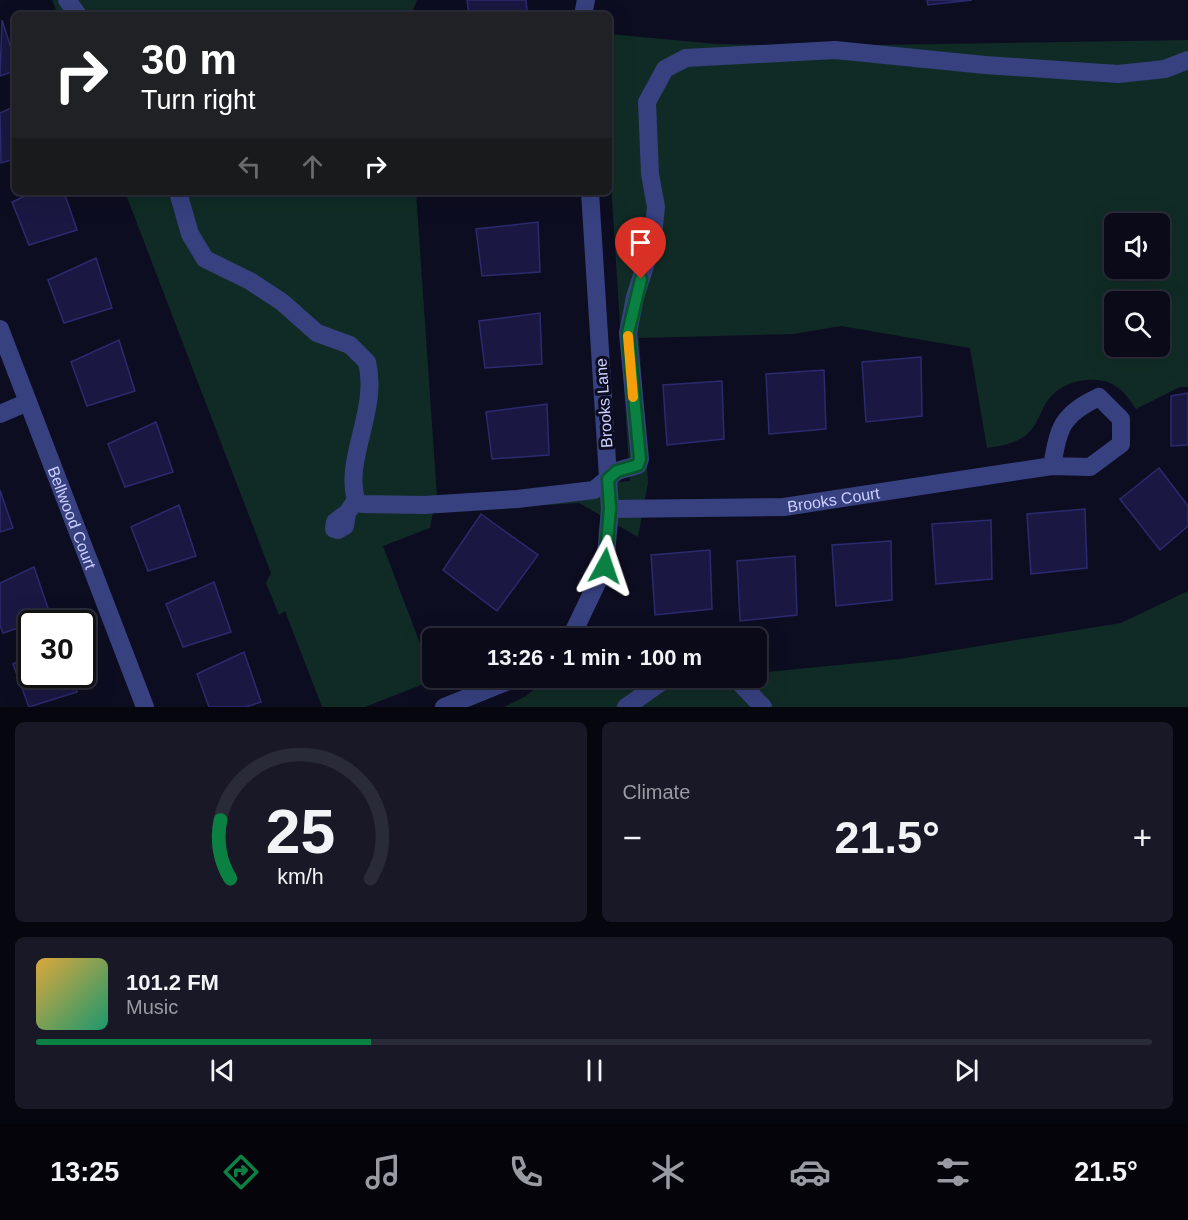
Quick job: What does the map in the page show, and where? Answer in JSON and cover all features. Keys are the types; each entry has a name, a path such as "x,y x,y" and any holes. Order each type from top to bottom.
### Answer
{"street":[{"path":"179,195 190,234 205,259 282,302 317,333 350,345 367,362 370,399 355,473 351,507 362,504 424,505 518,499 594,490 617,471 638,465 640,459 628,333 635,297 652,244 656,207 650,174 647,102 665,69 686,58 835,50 985,66 1118,74 1165,69 1188,60"},
{"name":"Brooks Lane","path":"575,628 605,566 610,508 590,195"},
{"name":"Bellwood Court","path":"0,329 145,707"},
{"path":"0,414 28,402"},
{"name":"Brooks Court","path":"610,508 784,507 1052,466"},
{"path":"444,707 491,688"},
{"path":"627,707 653,688"},
{"path":"745,688 763,707"}],"green space":[{"path":"52,0 417,0 412,12 57,12"},
{"path":"612,34 717,44 813,46 1188,40 1188,387 1180,387 1136,409 1122,391 1110,383 1093,380 1076,382 1060,389 1048,400 1034,425 1022,438 987,448 970,348 841,326 793,334 639,338 648,483 638,537 579,503 433,512 430,528 383,546 422,648 422,685 365,707 322,707 285,611 279,615 266,583 271,573 126,195 416,195 437,497 630,481 612,195"},
{"path":"1188,591 1188,707 504,707 536,688 767,688 767,672 900,659 1121,623"}],"building":[{"path":"467,0 526,0 527,11 469,12"},
{"path":"927,0 972,0 928,5"},
{"path":"2,20 12,51 12,72 0,76"},
{"path":"12,107 12,160 1,163 0,113"},
{"path":"27,195 65,195 77,230 29,245 12,202"},
{"path":"538,222 540,272 482,276 476,229"},
{"path":"96,258 112,308 64,323 48,280"},
{"path":"540,313 542,364 485,368 479,321"},
{"path":"119,340 135,391 87,406 71,362"},
{"path":"921,357 922,416 866,422 862,362"},
{"path":"824,370 826,429 769,434 766,374"},
{"path":"722,381 724,439 667,445 663,385"},
{"path":"1188,393 1188,445 1171,446 1171,396"},
{"path":"547,404 549,455 492,459 486,412"},
{"path":"156,422 173,472 125,487 108,444"},
{"path":"1159,468 1188,506 1188,526 1160,550 1120,499"},
{"path":"0,490 13,528 0,532"},
{"path":"179,505 196,556 148,571 131,527"},
{"path":"1085,509 1087,568 1031,574 1027,514"},
{"path":"481,514 538,555 497,611 443,570"},
{"path":"991,520 992,579 936,584 932,524"},
{"path":"891,541 892,600 836,606 832,545"},
{"path":"710,550 712,609 655,615 651,555"},
{"path":"795,556 797,615 740,621 737,561"},
{"path":"34,567 49,610 18,610 18,628 3,633 0,625 0,583"},
{"path":"214,582 231,632 183,647 166,604"},
{"path":"244,652 261,702 246,707 209,707 197,674"},
{"path":"18,662 18,677 13,664"},
{"path":"22,688 76,688 77,692 29,707"}],"slow traffic":[{"path":"628,336 633,397"}],"route":[{"path":"605,566 610,508 608,479 617,471 628,470 638,465 640,459 628,333 641,279"}]}
